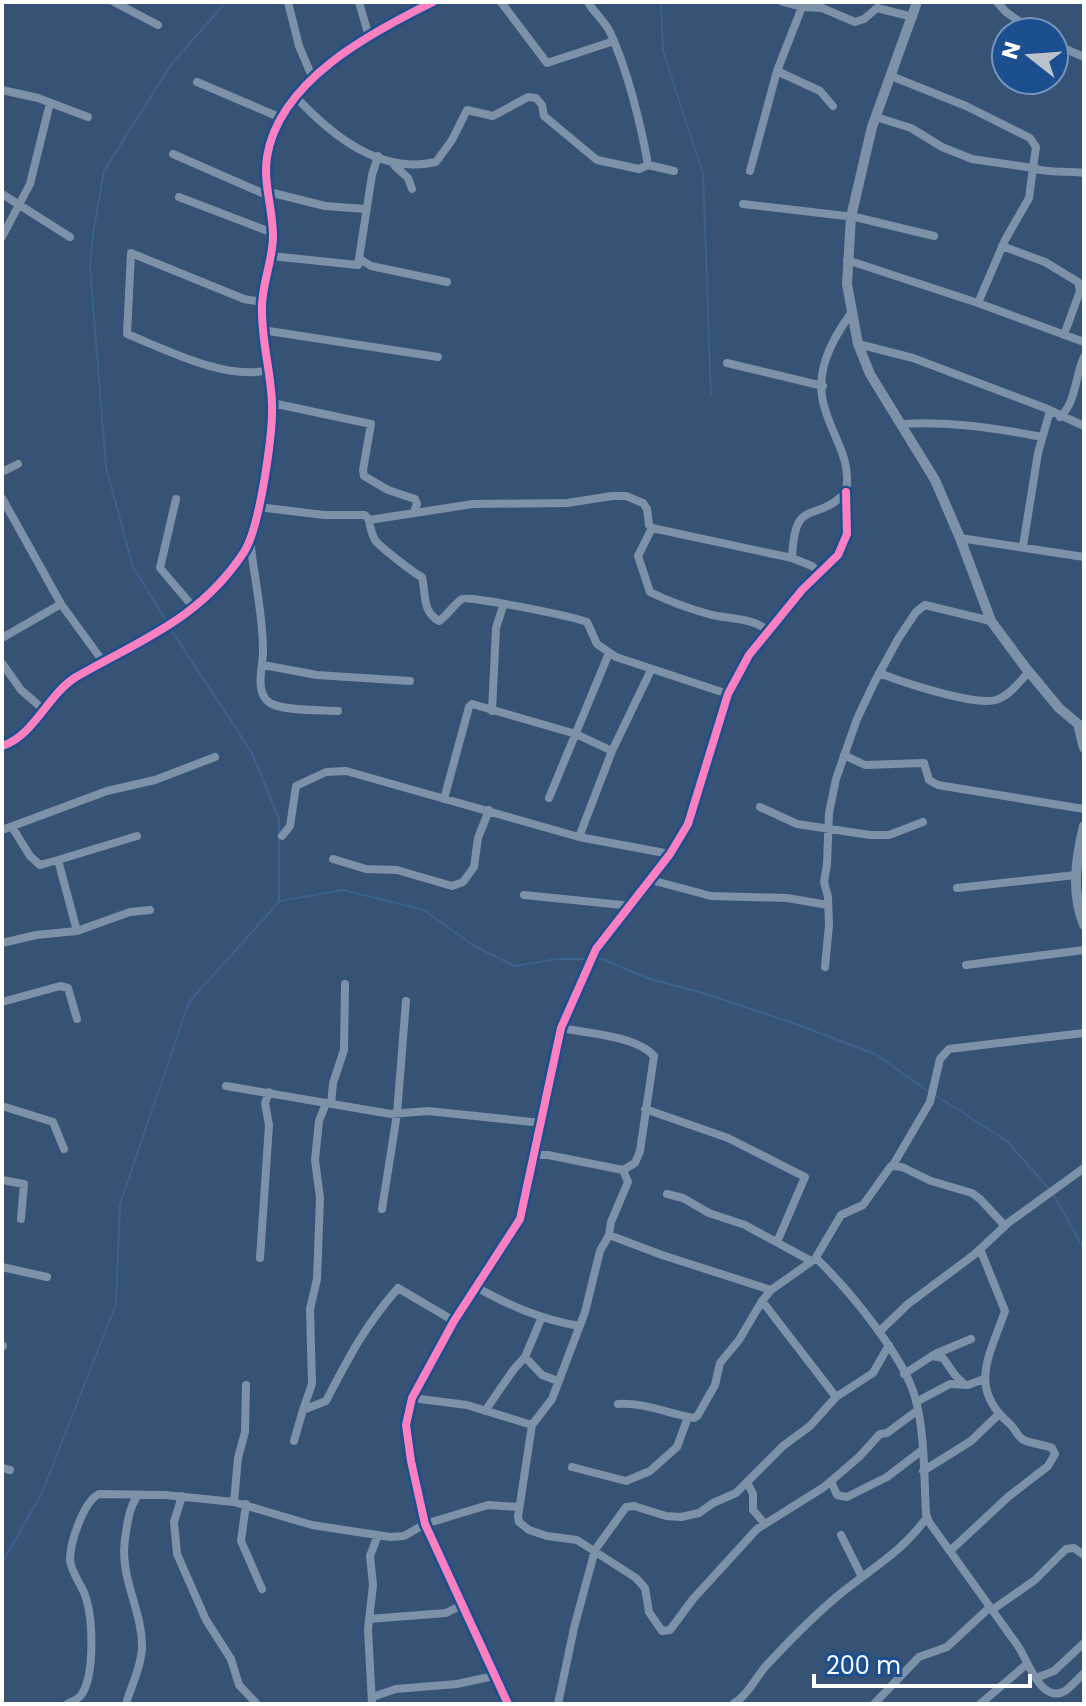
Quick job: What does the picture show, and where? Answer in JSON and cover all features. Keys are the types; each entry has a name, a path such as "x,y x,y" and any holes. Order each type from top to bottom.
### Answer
{"street":[{"path":"114,2 158,25"},
{"path":"288,2 299,46 313,79"},
{"path":"359,2 369,37"},
{"path":"2,746 18,739 73,679 149,640 194,608 243,553 258,507 272,403 262,330 262,302 273,233 267,158 279,117 313,79 369,37 433,2"},
{"path":"501,2 547,63 614,41"},
{"path":"588,2 603,19 614,41 648,165"},
{"path":"783,2 822,8 855,22 864,19 875,5 913,17"},
{"path":"917,2 876,117 851,217 847,260 858,344 870,374 935,480 991,621 1059,708 1081,726 1084,748"},
{"path":"997,2 1012,16"},
{"path":"750,171 777,71 802,7"},
{"path":"777,71 820,91 833,106"},
{"path":"891,76 966,106 1030,138 1036,147 1029,198 1002,246 978,303"},
{"path":"197,82 279,117"},
{"path":"2,90 88,117"},
{"path":"295,96 334,133 393,165 408,178 412,189"},
{"path":"393,165 436,162 452,140 467,110 493,116 528,97 536,98 542,105 544,116 597,160 639,169 648,165 674,171"},
{"path":"2,237 30,184 50,103"},
{"path":"876,117 911,128 942,147 972,159 1044,172 1062,170 1084,173"},
{"path":"173,154 269,194 325,206 366,209"},
{"path":"271,256 358,265 378,156"},
{"path":"2,194 70,237"},
{"path":"179,197 273,233"},
{"path":"743,204 851,217 934,236"},
{"path":"1002,246 1045,262 1082,281 1064,335"},
{"path":"262,302 244,299 131,253 127,334 226,370 256,374 268,370"},
{"path":"360,259 371,266 447,282"},
{"path":"847,260 1084,342"},
{"path":"508,1704 425,1524 406,1425 412,1398 454,1321 520,1219 561,1028 596,949 670,854 692,813 728,694 749,655 802,590 838,555 847,534 845,461 824,408 823,386 825,361 832,339 852,312"},
{"path":"262,330 438,357"},
{"path":"858,344 913,358 1084,426"},
{"path":"1060,417 1068,410 1076,374 1084,357"},
{"path":"727,363 823,386"},
{"path":"272,403 371,424 364,476 388,490 415,499 414,512"},
{"path":"1023,546 1042,437 1050,411"},
{"path":"902,424 938,422 980,425 1042,437"},
{"path":"2,472 18,464"},
{"path":"792,558 797,521 803,515 836,501 846,492"},
{"path":"369,520 473,504 567,503 604,496 626,496 643,503 652,528 792,558 820,573"},
{"path":"2,498 61,604 104,663"},
{"path":"176,499 160,568 194,608"},
{"path":"258,507 324,515 365,515 375,541 396,556 413,574 422,577 426,612 433,619 439,621 462,599 473,597 503,606 584,621 597,644 609,653 728,694"},
{"path":"652,528 638,556 650,592 671,602 759,624 768,630"},
{"path":"960,538 1084,557"},
{"path":"250,539 262,619 260,687 268,702 277,706 338,711"},
{"path":"2,638 61,604"},
{"path":"825,967 828,905 824,882 831,800 857,719 879,673 911,619 925,605 991,621"},
{"path":"492,711 496,628 503,606"},
{"path":"549,798 609,653"},
{"path":"2,663 21,690 43,709"},
{"path":"263,665 317,675 410,681"},
{"path":"579,837 612,751 651,670"},
{"path":"879,673 918,688 986,702 1005,696 1029,672"},
{"path":"444,799 469,707 478,704 492,711 576,734 612,751"},
{"path":"844,755 865,765 924,763 929,780 938,785 1084,809"},
{"path":"2,830 107,791 155,780 215,757"},
{"path":"282,836 290,826 296,786 326,772 346,771 579,837 670,854"},
{"path":"760,807 797,824 870,835 889,835 923,822"},
{"path":"333,859 366,869 397,870 452,886 463,882 474,867 478,838 489,810"},
{"path":"1084,826 1076,875 1084,925"},
{"path":"12,827 30,856 40,865 137,836"},
{"path":"58,860 77,931"},
{"path":"957,888 1076,875"},
{"path":"651,880 711,896 787,898 828,905"},
{"path":"524,895 632,906"},
{"path":"2,943 36,935 77,931 130,912 150,910"},
{"path":"966,965 1084,950"},
{"path":"294,1441 312,1384 310,1309 317,1279 320,1198 315,1160 319,1121 329,1103 344,1050 345,984"},
{"path":"2,1002 60,986 68,988 77,1019"},
{"path":"382,1209 397,1114 406,1001"},
{"path":"535,1155 623,1170 638,1158 655,1060 648,1049 633,1042 561,1028"},
{"path":"618,1404 631,1403 688,1417 698,1415 715,1385 720,1363 739,1340 762,1301 771,1290 814,1259 841,1215 863,1205 893,1165 930,1102 940,1059 949,1049 1084,1033"},
{"path":"226,1086 397,1114 428,1111 542,1123"},
{"path":"260,1258 269,1125 265,1103 269,1092"},
{"path":"2,1106 53,1122 64,1149"},
{"path":"645,1109 728,1138 805,1177 777,1242"},
{"path":"893,1165 972,1193 1005,1226"},
{"path":"879,1332 908,1304 1005,1226 1084,1168"},
{"path":"623,1170 628,1182 600,1251 585,1312 546,1410 532,1425 519,1522 529,1530 547,1536 577,1540 636,1578 645,1588 649,1612 662,1631 670,1630 724,1564 765,1524 831,1481 880,1434 887,1433 917,1406 950,1384 966,1385 984,1379"},
{"path":"2,1180 24,1184 21,1219"},
{"path":"667,1194 745,1225 814,1259 834,1275 889,1345 917,1406 927,1517 1044,1688 1063,1692 1084,1673"},
{"path":"609,1235 771,1290"},
{"path":"950,1551 1053,1459 1052,1448 1023,1439 1013,1426 998,1415 984,1379 1005,1311 980,1249"},
{"path":"2,1267 47,1277"},
{"path":"476,1287 541,1319 579,1326"},
{"path":"303,1410 326,1401 352,1349 375,1314 398,1288 454,1321"},
{"path":"762,1301 836,1397"},
{"path":"485,1411 525,1357 541,1319"},
{"path":"904,1374 931,1356 971,1339"},
{"path":"558,1704 595,1550 626,1507 637,1506 674,1517 697,1514 748,1484 778,1450 810,1426 836,1397 873,1373 889,1345"},
{"path":"931,1356 943,1358 966,1385"},
{"path":"525,1357 542,1375 558,1381"},
{"path":"234,1502 238,1458 245,1432 246,1385"},
{"path":"412,1398 467,1405 532,1425"},
{"path":"923,1471 971,1441 998,1415"},
{"path":"572,1467 626,1481 650,1471 677,1447 688,1417"},
{"path":"831,1481 837,1495 847,1497 887,1477 921,1451"},
{"path":"748,1484 753,1494 753,1510 765,1524"},
{"path":"67,1704 81,1697 87,1682 91,1630 87,1602 70,1562 80,1518 99,1494 182,1496 234,1502 312,1525 404,1536 425,1524 488,1505 519,1507"},
{"path":"126,1704 142,1649 139,1622 125,1574 122,1550 130,1510 137,1496"},
{"path":"182,1496 174,1522 177,1554 206,1620 231,1659 239,1685 257,1704"},
{"path":"246,1504 241,1541 262,1589"},
{"path":"733,1704 806,1624 906,1545 927,1517"},
{"path":"378,1535 370,1556 373,1585 369,1619 372,1700 396,1689 457,1684 494,1676"},
{"path":"841,1535 862,1577"},
{"path":"874,1704 919,1657 947,1647 990,1609 1035,1580 1066,1549 1074,1548 1084,1555"},
{"path":"369,1619 446,1613 462,1605"},
{"path":"1036,1678 1054,1671 1084,1643"},
{"path":"980,1704 1027,1664"}],"waterway":[{"path":"167,622 133,567 106,467 90,266 93,234 104,171 170,66 226,2"},
{"path":"661,2 663,51 703,174 711,395"},
{"path":"2,1563 42,1493 116,1304 120,1204 189,1002 279,902 279,819 252,753 170,628"},
{"path":"280,901 343,890 424,910 474,946 515,966 557,959 590,959"},
{"path":"596,959 796,1024 877,1055 929,1092"},
{"path":"935,1095 1007,1141 1049,1189"},
{"path":"1053,1194 1084,1249"}],"cycle path":[{"path":"2,746 23,733 76,677 189,611 227,575 244,552 260,502 272,418 262,307 273,236 266,167 275,130 289,105 331,63 382,29 433,2"},
{"path":"508,1704 425,1524 406,1425 412,1398 454,1321 520,1219 561,1028 596,949 670,854 688,824 728,694 749,655 802,590 838,555 847,534 846,492"}]}
